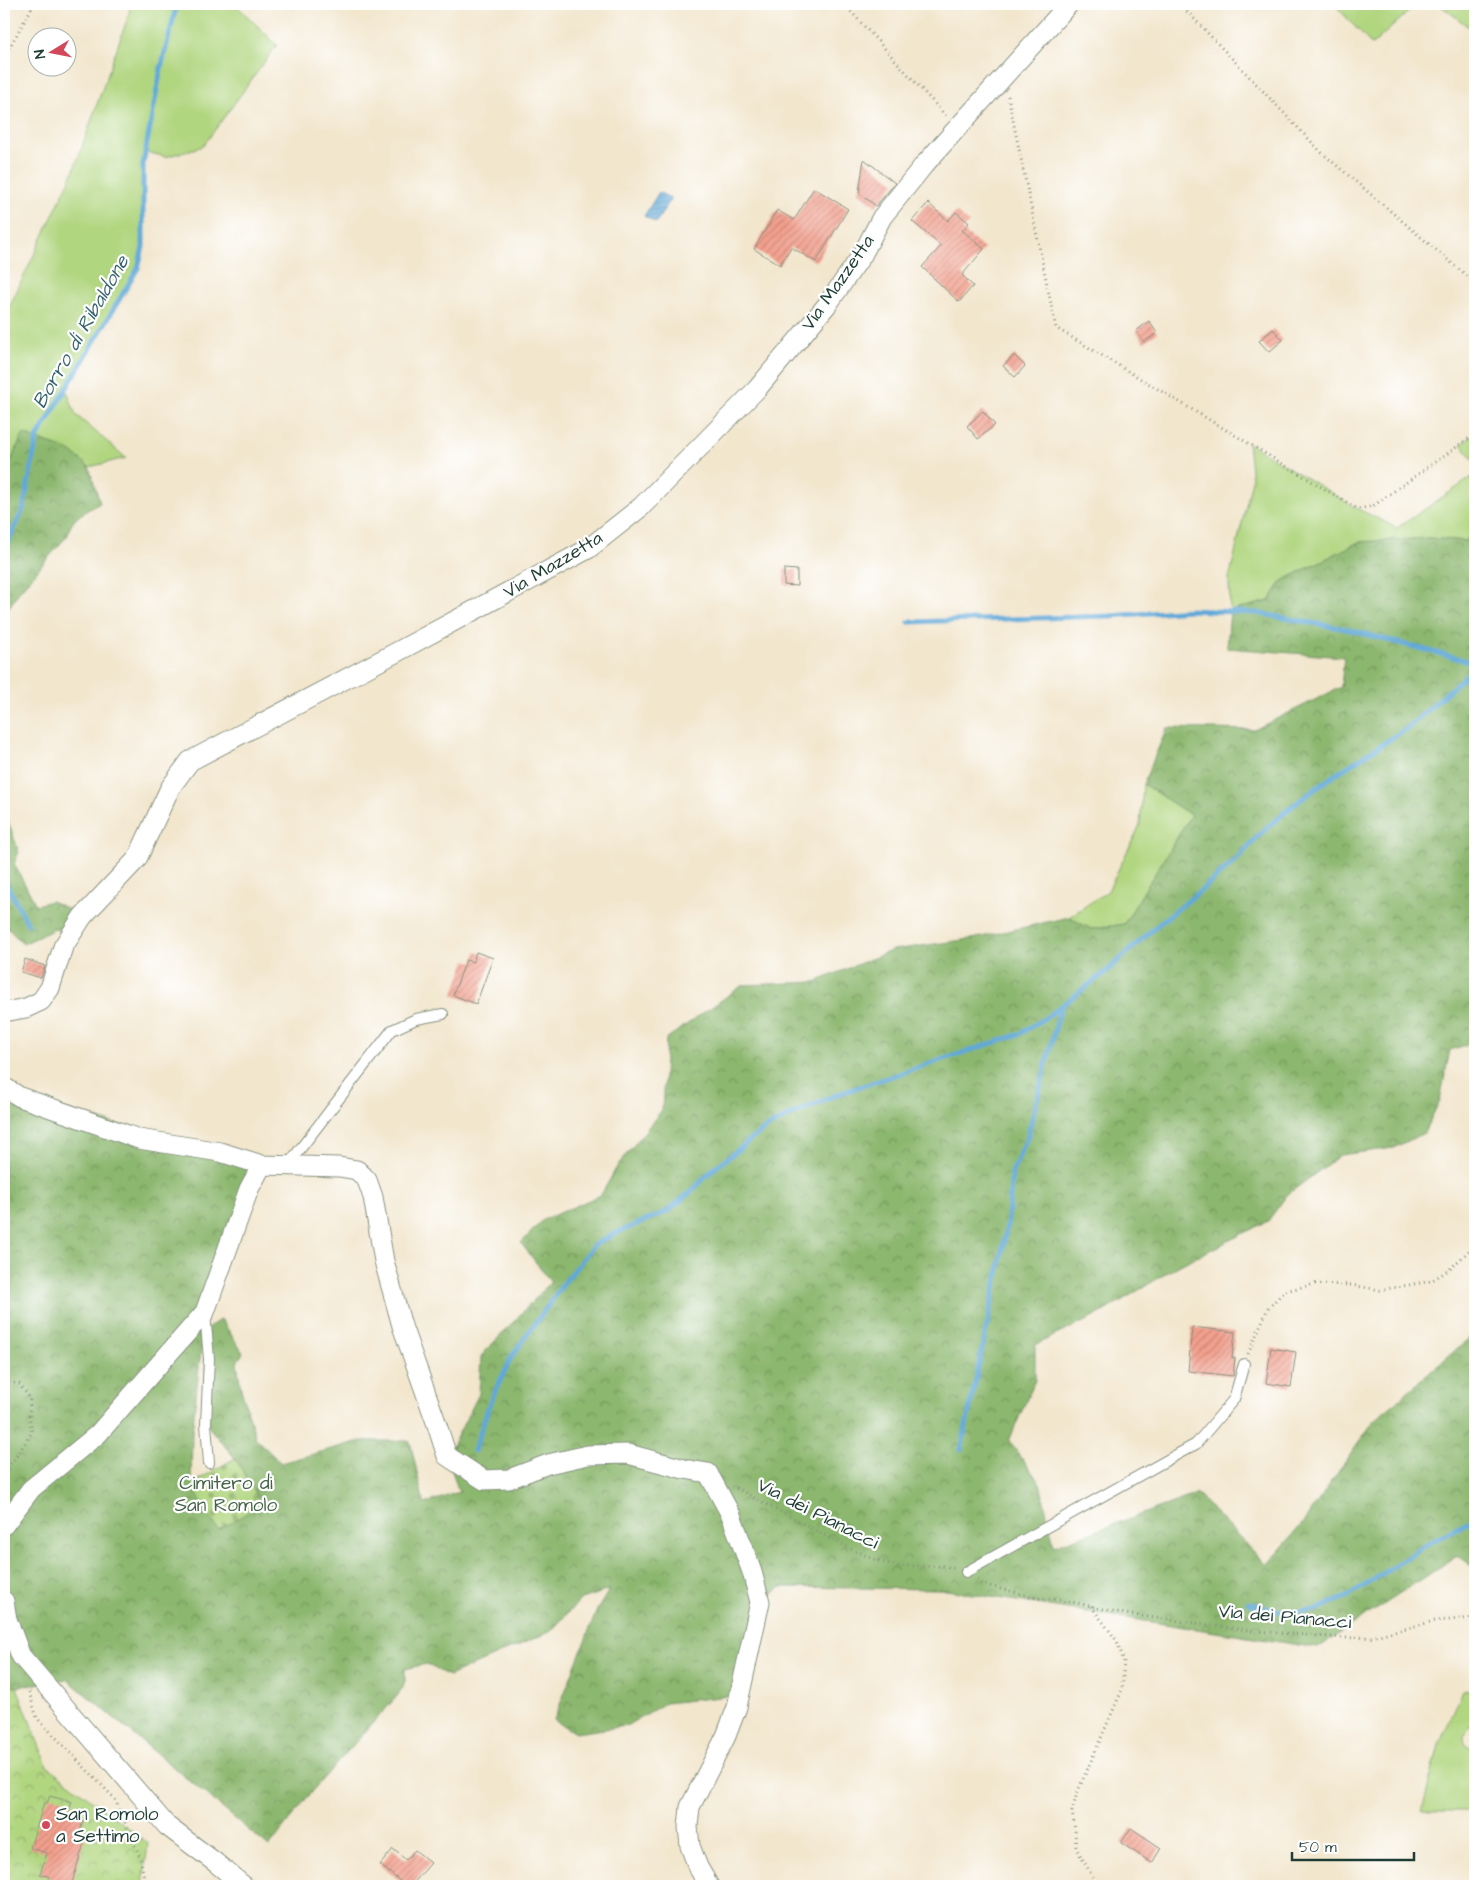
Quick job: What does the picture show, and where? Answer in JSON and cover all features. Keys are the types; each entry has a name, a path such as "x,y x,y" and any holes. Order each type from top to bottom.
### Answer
{"street":[{"name":"Via Mazzetta","path":"4,1012 26,1008 41,1001 50,988 63,947 83,916 137,859 170,788 190,761 395,654 588,549 641,506 757,389 827,305 862,255 882,217 924,165 1002,76 1069,4"},
{"path":"4,1087 20,1097 139,1139 220,1152 262,1166 339,1167 357,1170 367,1180 373,1197 384,1261 402,1326 447,1456 484,1480 510,1479 548,1464 588,1455 628,1454 684,1469 708,1472 731,1515 752,1572 760,1602 737,1707 726,1736 690,1808 688,1827 690,1846 709,1886"},
{"path":"4,1525 30,1489 98,1434 205,1312 249,1188 262,1166"},
{"path":"4,1600 21,1656 167,1826 216,1862 244,1886"}],"lane":[{"path":"287,1166 392,1030 416,1019 443,1014"},
{"path":"205,1312 209,1359 206,1424 209,1463"},
{"path":"966,1572 1196,1444 1234,1399 1244,1364"}],"path":[{"path":"4,57 34,4"},
{"path":"844,4 957,128"},
{"path":"1180,4 1321,152 1475,283"},
{"path":"1002,76 1012,112 1056,328 1358,509 1373,506 1475,434"},
{"path":"1244,1364 1268,1308 1285,1291 1315,1284 1351,1285 1380,1290 1423,1283 1431,1281 1450,1269 1475,1245"},
{"path":"4,1381 19,1384 30,1398 29,1416 32,1432 17,1456 4,1471"},
{"name":"Via dei Pianacci","path":"734,1487 847,1548 873,1559 899,1566 944,1566 966,1572 982,1584 1038,1598 1063,1600 1126,1614 1254,1631 1344,1638 1371,1637 1435,1620 1475,1618"},
{"path":"1092,1606 1117,1641 1124,1661 1122,1690 1077,1793 1072,1812 1076,1848 1098,1886"},
{"path":"27,1684 37,1718 116,1799 140,1857 145,1882"},
{"path":"141,1886 145,1882"},
{"path":"145,1882 164,1886"}],"green space":[{"path":"130,4 235,4 277,45 203,146 166,157 146,152 143,164 143,247 138,268 66,389 76,415 126,458 89,467 70,451 23,434 4,477 4,318 72,175 129,14"},
{"path":"1334,4 1417,4 1372,45"},
{"path":"1439,4 1475,4 1475,32"},
{"path":"23,434 70,451 89,467 100,503 84,512 75,520 69,529 68,535 21,589 4,615 4,477"},
{"path":"1475,434 1475,462 1461,444"},
{"path":"1248,443 1358,509 1397,528 1475,475 1475,525 1467,541 1429,538 1359,542 1282,581 1269,601 1230,611 1229,579 1252,480"},
{"path":"1475,525 1475,1042 1450,1050 1440,1100 1424,1133 1393,1148 1340,1155 1287,1195 1268,1221 1180,1265 1096,1316 1035,1345 1035,1380 1009,1441 1040,1483 1054,1546 1197,1494 1267,1565 1303,1523 1373,1422 1475,1333 1475,1568 1457,1555 1318,1648 940,1589 781,1587 760,1602 738,1695 665,1703 626,1726 575,1733 554,1720 597,1610 609,1590 581,1599 551,1631 449,1676 426,1664 405,1669 405,1681 398,1695 312,1791 269,1847 67,1679 17,1687 4,1683 4,1112 20,1097 262,1165 205,1312 192,1433 191,1483 218,1530 262,1504 235,1458 206,1424 206,1329 221,1319 243,1353 237,1362 241,1389 256,1439 281,1463 360,1441 410,1441 424,1504 459,1492 447,1456 479,1394 481,1356 551,1282 521,1243 543,1220 601,1195 618,1165 662,1110 666,1039 743,985 815,982 893,950 977,938 1069,917 1091,929 1124,924 1191,815 1143,784 1167,728 1254,730 1341,687 1344,657 1227,648 1230,611 1269,601 1282,581 1359,542 1429,538 1467,541"},
{"path":"1143,784 1191,815 1124,924 1091,929 1069,917 1108,891 1140,825"},
{"path":"4,810 19,852 14,864 36,905 51,901 83,916 69,937 55,929 23,944 4,924"},
{"name":"Cimitero di San Romolo","path":"235,1458 262,1504 218,1530 191,1484"},
{"path":"4,1683 17,1687 47,1766 148,1843 143,1886 4,1886"},
{"path":"1475,1689 1475,1724 1470,1727 1464,1736 1465,1743 1475,1747 1475,1811 1422,1811 1439,1745 1463,1690"}],"water":[{"path":"659,192 671,199 656,223 644,216"}],"building":[{"path":"864,159 895,183 876,206 859,193"},
{"path":"814,188 848,209 816,262 791,247 780,265 754,249 777,210 794,220"},
{"path":"928,203 948,221 956,212 969,223 962,230 984,249 962,275 973,286 959,302 922,267 941,246 912,221"},
{"path":"1149,321 1157,333 1144,342 1136,331"},
{"path":"1273,329 1283,340 1269,352 1259,341"},
{"path":"1014,355 1025,366 1015,377 1003,366"},
{"path":"983,411 995,425 978,439 967,426"},
{"path":"784,569 797,570 797,586 784,585"},
{"path":"476,952 493,958 476,1004 453,995 466,960 473,962"},
{"path":"25,959 45,966 41,978 21,972"},
{"path":"1192,1327 1235,1332 1232,1358 1235,1358 1233,1376 1188,1371"},
{"path":"1271,1348 1296,1352 1291,1387 1266,1383"},
{"path":"50,1796 72,1802 69,1810 85,1815 78,1837 85,1840 71,1886 46,1886 50,1877 40,1874 47,1853 30,1848 44,1803 47,1803"},
{"path":"1131,1828 1161,1848 1152,1863 1121,1843"},
{"path":"393,1849 406,1860 415,1850 431,1863 411,1886 406,1886 380,1865"}],"waterway":[{"name":"Borro di Ribaldone","path":"4,550 23,510 37,438 138,268 143,247 143,164 161,68 177,4"},
{"path":"909,622 1110,616 1190,610 1256,613 1346,629 1475,663"},
{"path":"474,1451 490,1402 512,1356 564,1283 594,1245 614,1234 668,1211 693,1190 711,1171 763,1130 789,1116 838,1094 1020,1034 1048,1016 1107,971 1161,922 1234,862 1261,833 1291,807 1333,776 1409,727 1475,667"},
{"path":"4,880 28,924"},
{"path":"961,1450 1008,1219 1012,1172 1027,1138 1061,1006"},
{"path":"1249,1603 1286,1613 1315,1610 1349,1596 1427,1544 1475,1519"}],"place":[{"name":"San Romolo a Settimo","path":"46,1825"}]}
